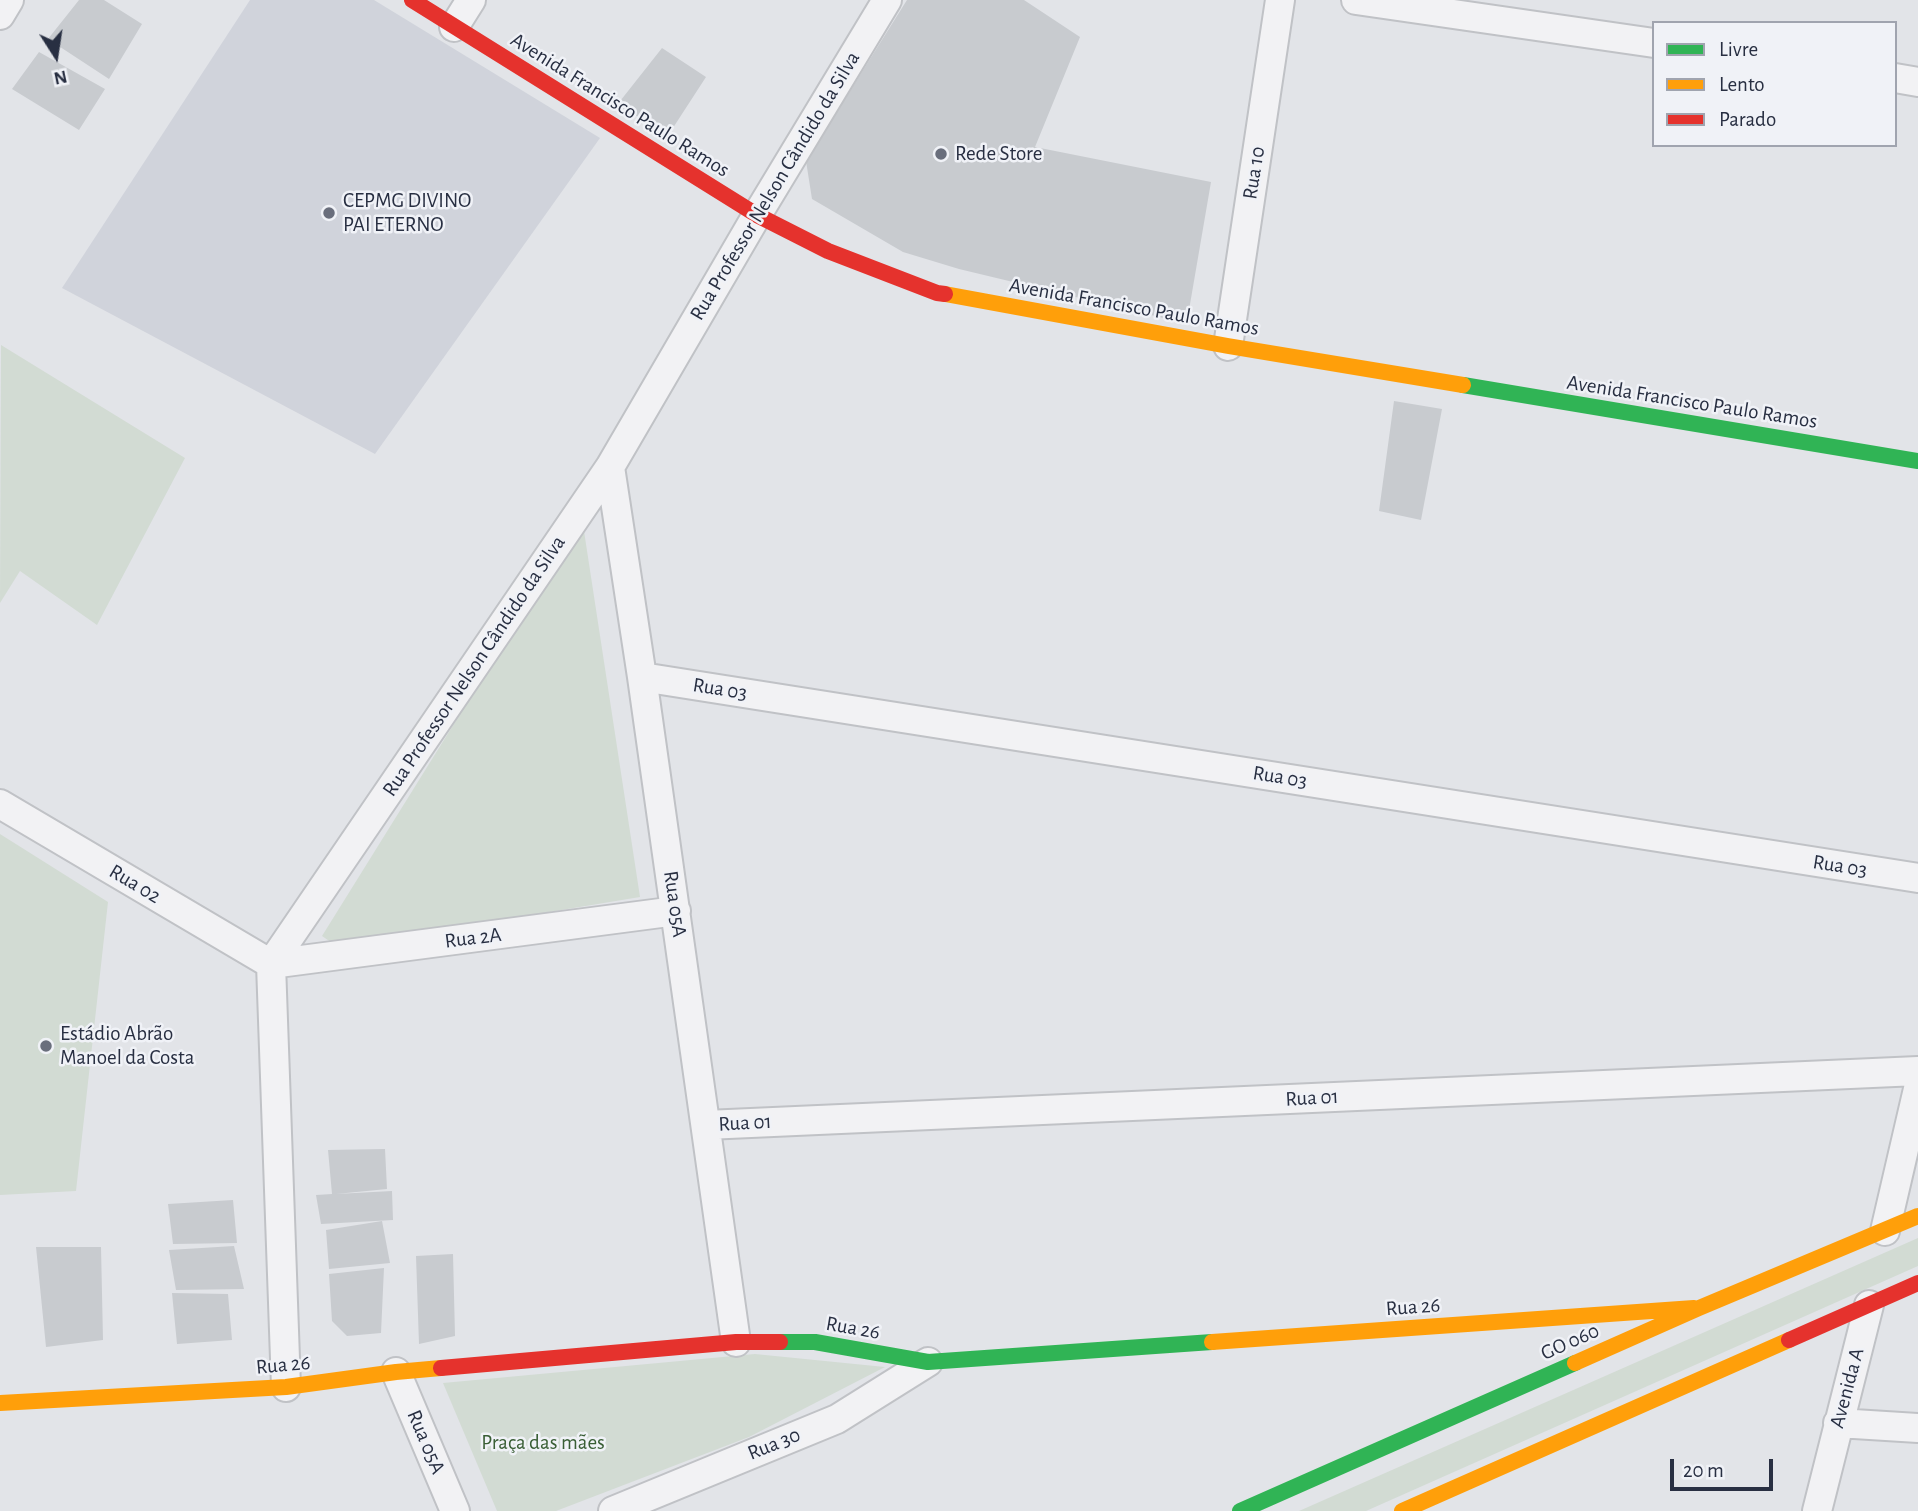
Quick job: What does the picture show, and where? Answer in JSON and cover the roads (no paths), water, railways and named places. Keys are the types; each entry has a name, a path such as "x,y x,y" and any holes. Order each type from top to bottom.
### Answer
{"street":[{"path":"0,15 9,0"},
{"name":"Avenida Francisco Paulo Ramos","path":"412,0 757,215 828,251 937,293 1228,346 1918,461"},
{"path":"454,27 471,0"},
{"name":"Rua Professor Nelson Cândido da Silva","path":"271,964 610,467 757,215 887,0"},
{"name":"Rua 10","path":"1228,346 1280,0"},
{"path":"1356,0 1652,43"},
{"path":"1897,78 1918,82"},
{"name":"Rua 05A","path":"610,467 736,1342"},
{"name":"Rua 03","path":"642,677 1918,878"},
{"name":"Rua 02","path":"0,804 271,964"},
{"name":"Rua 2A","path":"271,964 676,911"},
{"path":"271,964 286,1387"},
{"name":"Rua 01","path":"706,1125 1918,1071"},
{"path":"1885,1231 1918,1089"},
{"name":"GO 060","path":"1241,1511 1699,1308 1918,1216"},
{"path":"1402,1511 1918,1283"},
{"name":"Avenida A","path":"1817,1511 1869,1305"},
{"name":"Rua 26","path":"0,1403 286,1387 396,1372 736,1342 815,1342 928,1362 1699,1308"},
{"name":"Rua 30","path":"613,1511 837,1419 928,1362"},
{"name":"Rua 05A","path":"396,1372 455,1511"},
{"path":"1838,1423 1918,1428"}],"place":[{"name":"Rede Store","path":"941,154"},
{"name":"CEPMG DIVINO PAI ETERNO","path":"329,213"},
{"name":"Estádio Abrão Manoel da Costa","path":"46,1046"}],"park label":[{"name":"Praça das mães","path":"543,1443"}]}
